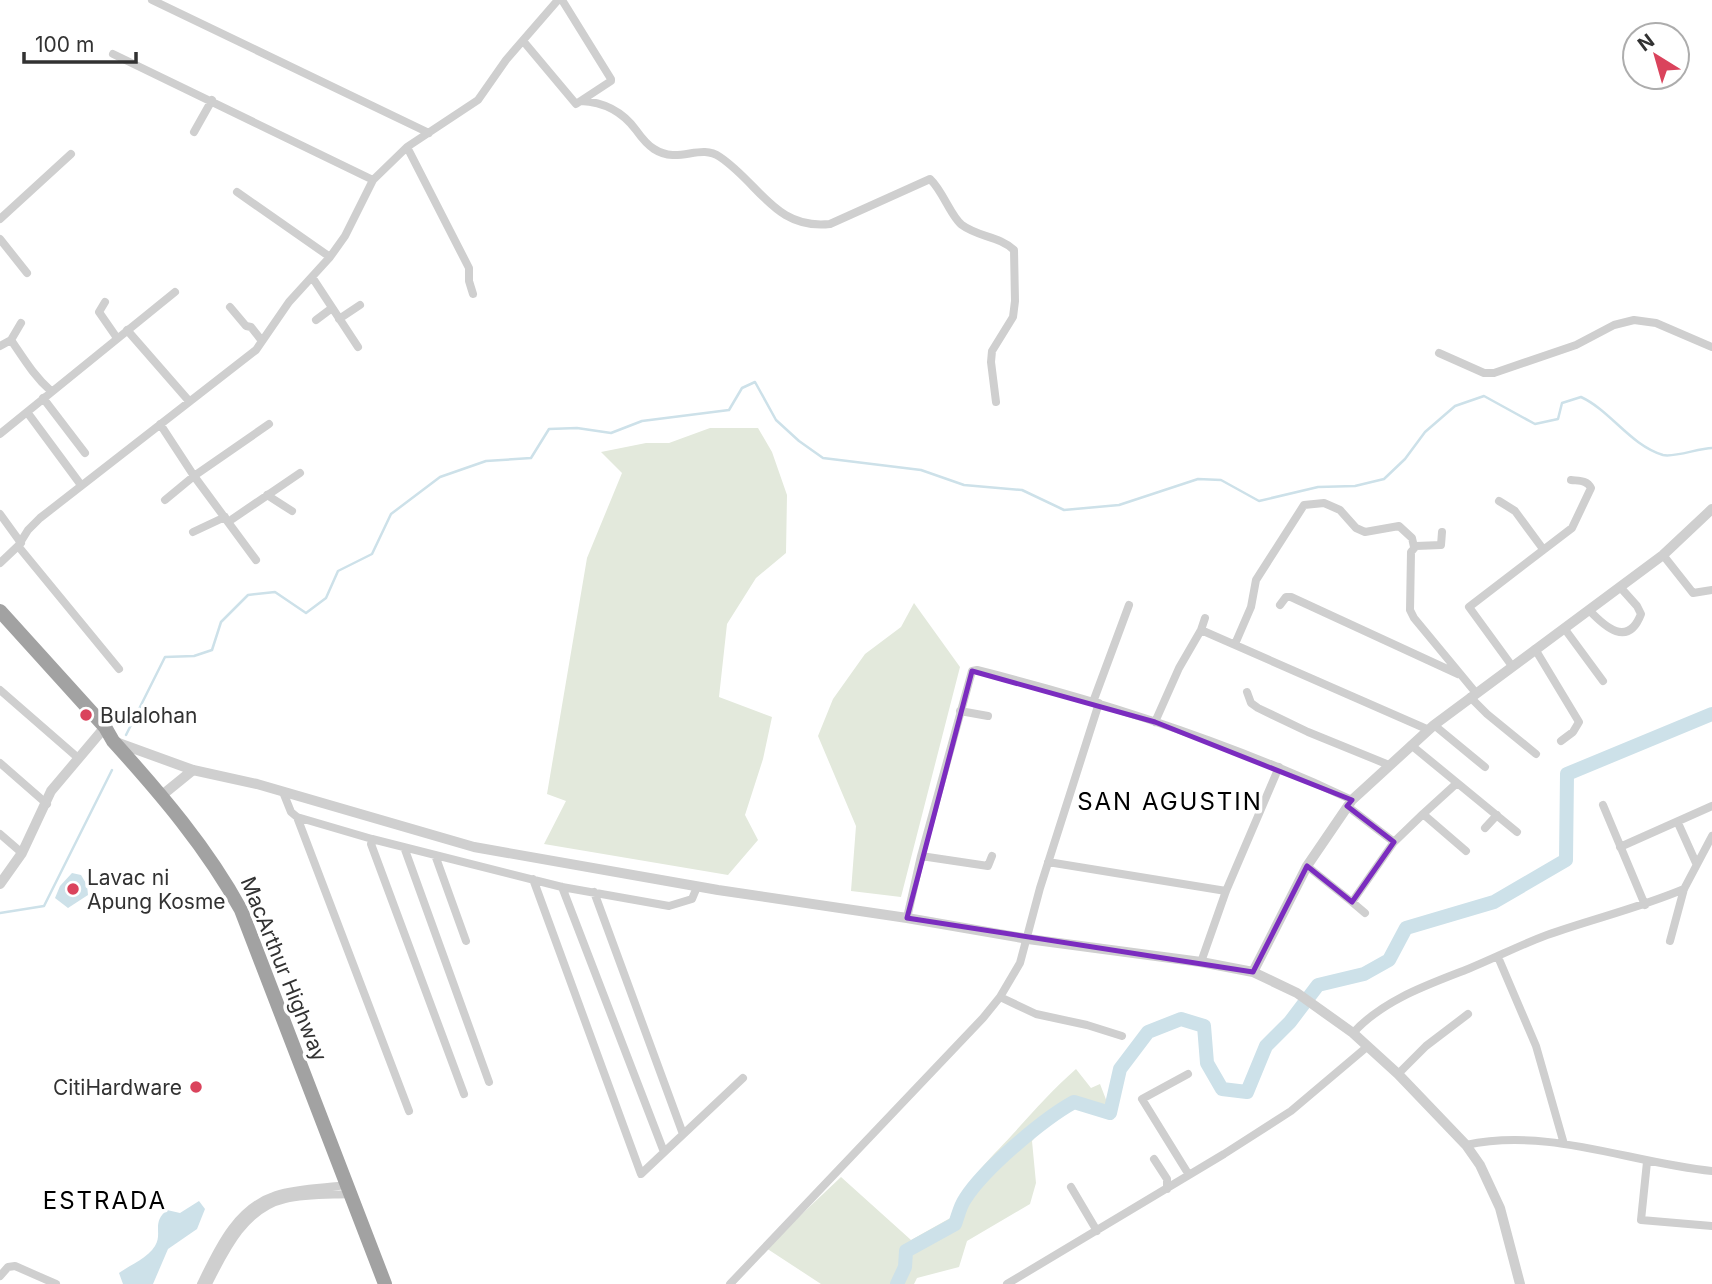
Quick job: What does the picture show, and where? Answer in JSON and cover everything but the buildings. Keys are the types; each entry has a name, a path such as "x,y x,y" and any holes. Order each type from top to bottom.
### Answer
{"highway":[{"name":"MacArthur Highway","path":"0,611 105,727 113,741 161,796 221,873 241,910 385,1284"}],"street":[{"path":"152,0 429,133"},
{"path":"0,563 20,544 33,524 257,350 289,302 330,257 355,219 373,180 407,147 478,100 506,60 560,0 611,79 609,83 574,103 524,42"},
{"path":"113,54 373,180"},
{"path":"194,132 212,100"},
{"path":"581,101 596,102 619,112 647,144 662,153 683,157 704,152 713,153 740,173 772,206 801,223 814,226 830,225 930,179 961,224 999,240 1014,250 1013,317 992,351 996,402"},
{"path":"407,147 469,268 473,294"},
{"path":"0,219 71,154"},
{"path":"237,192 330,257"},
{"path":"0,239 27,273"},
{"path":"312,277 358,347"},
{"path":"0,434 175,292"},
{"path":"105,302 99,312 117,338"},
{"path":"339,319 360,305"},
{"path":"230,307 262,341"},
{"path":"316,320 332,308"},
{"path":"1439,353 1484,373 1494,373 1576,345 1614,325 1634,320 1656,323 1712,347"},
{"path":"0,346 11,340 21,323"},
{"path":"127,330 189,401"},
{"path":"11,340 22,359 51,391"},
{"path":"43,398 85,453"},
{"path":"27,412 81,485"},
{"path":"160,424 194,476 256,560"},
{"path":"165,500 194,476 269,424"},
{"path":"193,532 226,520 300,473"},
{"path":"1512,666 1469,607 1572,528 1591,488 1588,483 1571,480"},
{"path":"267,495 292,511"},
{"path":"1499,501 1515,511 1544,548"},
{"path":"1236,644 1249,614 1256,580 1304,505 1324,503 1347,515 1356,528 1365,532 1399,526 1412,537 1414,547"},
{"path":"1253,972 1307,866 1350,803 1432,727 1663,555 1712,509"},
{"path":"0,514 20,544 120,669"},
{"path":"1442,532 1441,545 1414,547 1410,552 1411,614 1461,675 1487,714 1536,754"},
{"path":"1663,555 1693,593 1712,590"},
{"path":"1589,610 1609,630 1628,632 1639,621 1641,614 1620,587"},
{"path":"1280,605 1286,597 1291,597 1461,675"},
{"path":"730,1284 956,1047 1000,997 1020,963 1034,907 1096,702 1129,605"},
{"path":"1155,722 1205,618"},
{"path":"1564,628 1603,681"},
{"path":"1201,630 1432,727 1485,767"},
{"path":"1535,649 1579,722 1573,732 1561,741"},
{"path":"907,918 970,675 976,670 1096,702 1279,767 1350,803 1394,842"},
{"path":"0,690 77,757"},
{"path":"1247,692 1251,703 1268,714 1389,765"},
{"path":"960,711 988,716"},
{"path":"0,884 23,853 51,791 105,727"},
{"path":"113,741 193,770 283,792 474,847 697,887 1253,972 1297,993 1353,1032 1398,1074 1466,1145 1480,1165 1500,1208 1520,1284"},
{"path":"1411,745 1517,832"},
{"path":"0,763 47,804"},
{"path":"1200,962 1226,891 1279,767"},
{"path":"161,796 193,770"},
{"path":"1352,902 1394,842 1457,783"},
{"path":"283,792 291,812 297,817 372,839 562,887 669,905 692,899 697,887"},
{"path":"1603,805 1646,905"},
{"path":"1620,848 1712,806"},
{"path":"1423,814 1466,851"},
{"path":"1485,828 1497,815"},
{"path":"297,817 409,1111"},
{"path":"1678,823 1696,863"},
{"path":"0,834 23,853"},
{"path":"1670,941 1684,889 1712,836"},
{"path":"372,839 371,844 464,1094"},
{"path":"404,847 489,1082"},
{"path":"435,855 467,941"},
{"path":"922,856 988,866 992,856"},
{"path":"1048,862 1226,891"},
{"path":"1307,866 1365,913"},
{"path":"533,879 641,1174 743,1079"},
{"path":"562,887 664,1152"},
{"path":"1353,1032 1378,1009 1435,982 1545,936 1646,905 1684,889"},
{"path":"594,892 683,1135"},
{"path":"1498,957 1536,1046 1564,1144"},
{"path":"1000,997 1036,1014 1122,1036"},
{"path":"1398,1074 1426,1046 1468,1014"},
{"path":"1007,1284 1167,1189 1291,1111 1368,1046"},
{"path":"1188,1074 1142,1099 1189,1175"},
{"path":"1466,1145 1513,1139 1564,1144 1647,1162 1712,1171"},
{"path":"1154,1159 1167,1179 1167,1189"},
{"path":"1641,1220 1647,1162"},
{"path":"1072,1187 1097,1231"},
{"path":"201,1284 223,1246 259,1211 299,1194 349,1190"},
{"path":"1631,1220 1712,1226"},
{"path":"208,1284 223,1246"},
{"path":"0,1276 8,1267 15,1266 55,1284"}],"highlighted area":[{"path":"972,671 1155,722 1352,800 1347,806 1394,842 1352,902 1307,866 1253,972 907,918"}],"shaded area":[{"path":"710,428 758,428 772,452 787,495 786,553 756,578 727,624 719,697 772,717 763,759 745,815 758,840 728,875 544,844 566,801 547,794 587,558 622,473 601,452 646,443 669,443"},
{"path":"914,603 960,667 901,897 851,891 856,826 818,736 833,699 865,654 901,627"},
{"name":"Lavac ni Apung Kosme","path":"72,873 81,875 87,885 88,895 68,908 55,898 60,886"},
{"path":"1076,1069 1091,1088 1100,1084 1112,1115 1074,1104 1057,1113 1032,1141 1036,1183 1030,1204 967,1241 959,1267 917,1278 914,1284 821,1284 766,1248 841,1177 911,1240 952,1217 963,1193 978,1173"},
{"path":"199,1201 205,1209 197,1229 168,1249 153,1284 123,1284 119,1273 143,1258 155,1246 162,1215 167,1210 180,1213"}],"waterway":[{"path":"126,735 165,657 194,656 212,650 221,622 248,595 275,592 306,613 326,598 338,571 372,554 391,514 440,477 486,461 531,458 549,429 577,428 611,433 642,421 729,410 742,388 755,382 776,420 823,458 921,470 964,485 1022,490 1064,510 1119,505 1198,479 1221,480 1259,501 1318,487 1355,486 1384,479 1405,459 1425,432 1455,406 1484,396 1535,424 1558,419 1562,403 1581,397 1592,403 1640,444 1663,455 1712,448"},
{"path":"897,1284 905,1267 906,1251 955,1224 963,1202 974,1187 1031,1132 1074,1102 1110,1113 1120,1069 1148,1032 1181,1019 1204,1026 1207,1063 1222,1089 1247,1092 1266,1046 1290,1022 1318,985 1364,974 1389,960 1406,928 1494,902 1566,860 1567,774 1712,714"},
{"path":"0,913 44,906 112,770"}],"place":[{"name":"Bulalohan","path":"86,715"},
{"name":"Lavac ni Apung Kosme","path":"73,889"},
{"name":"CitiHardware","path":"196,1087"}],"district":[{"name":"SAN AGUSTIN","path":"1170,801"},
{"name":"ESTRADA","path":"105,1200"}]}
